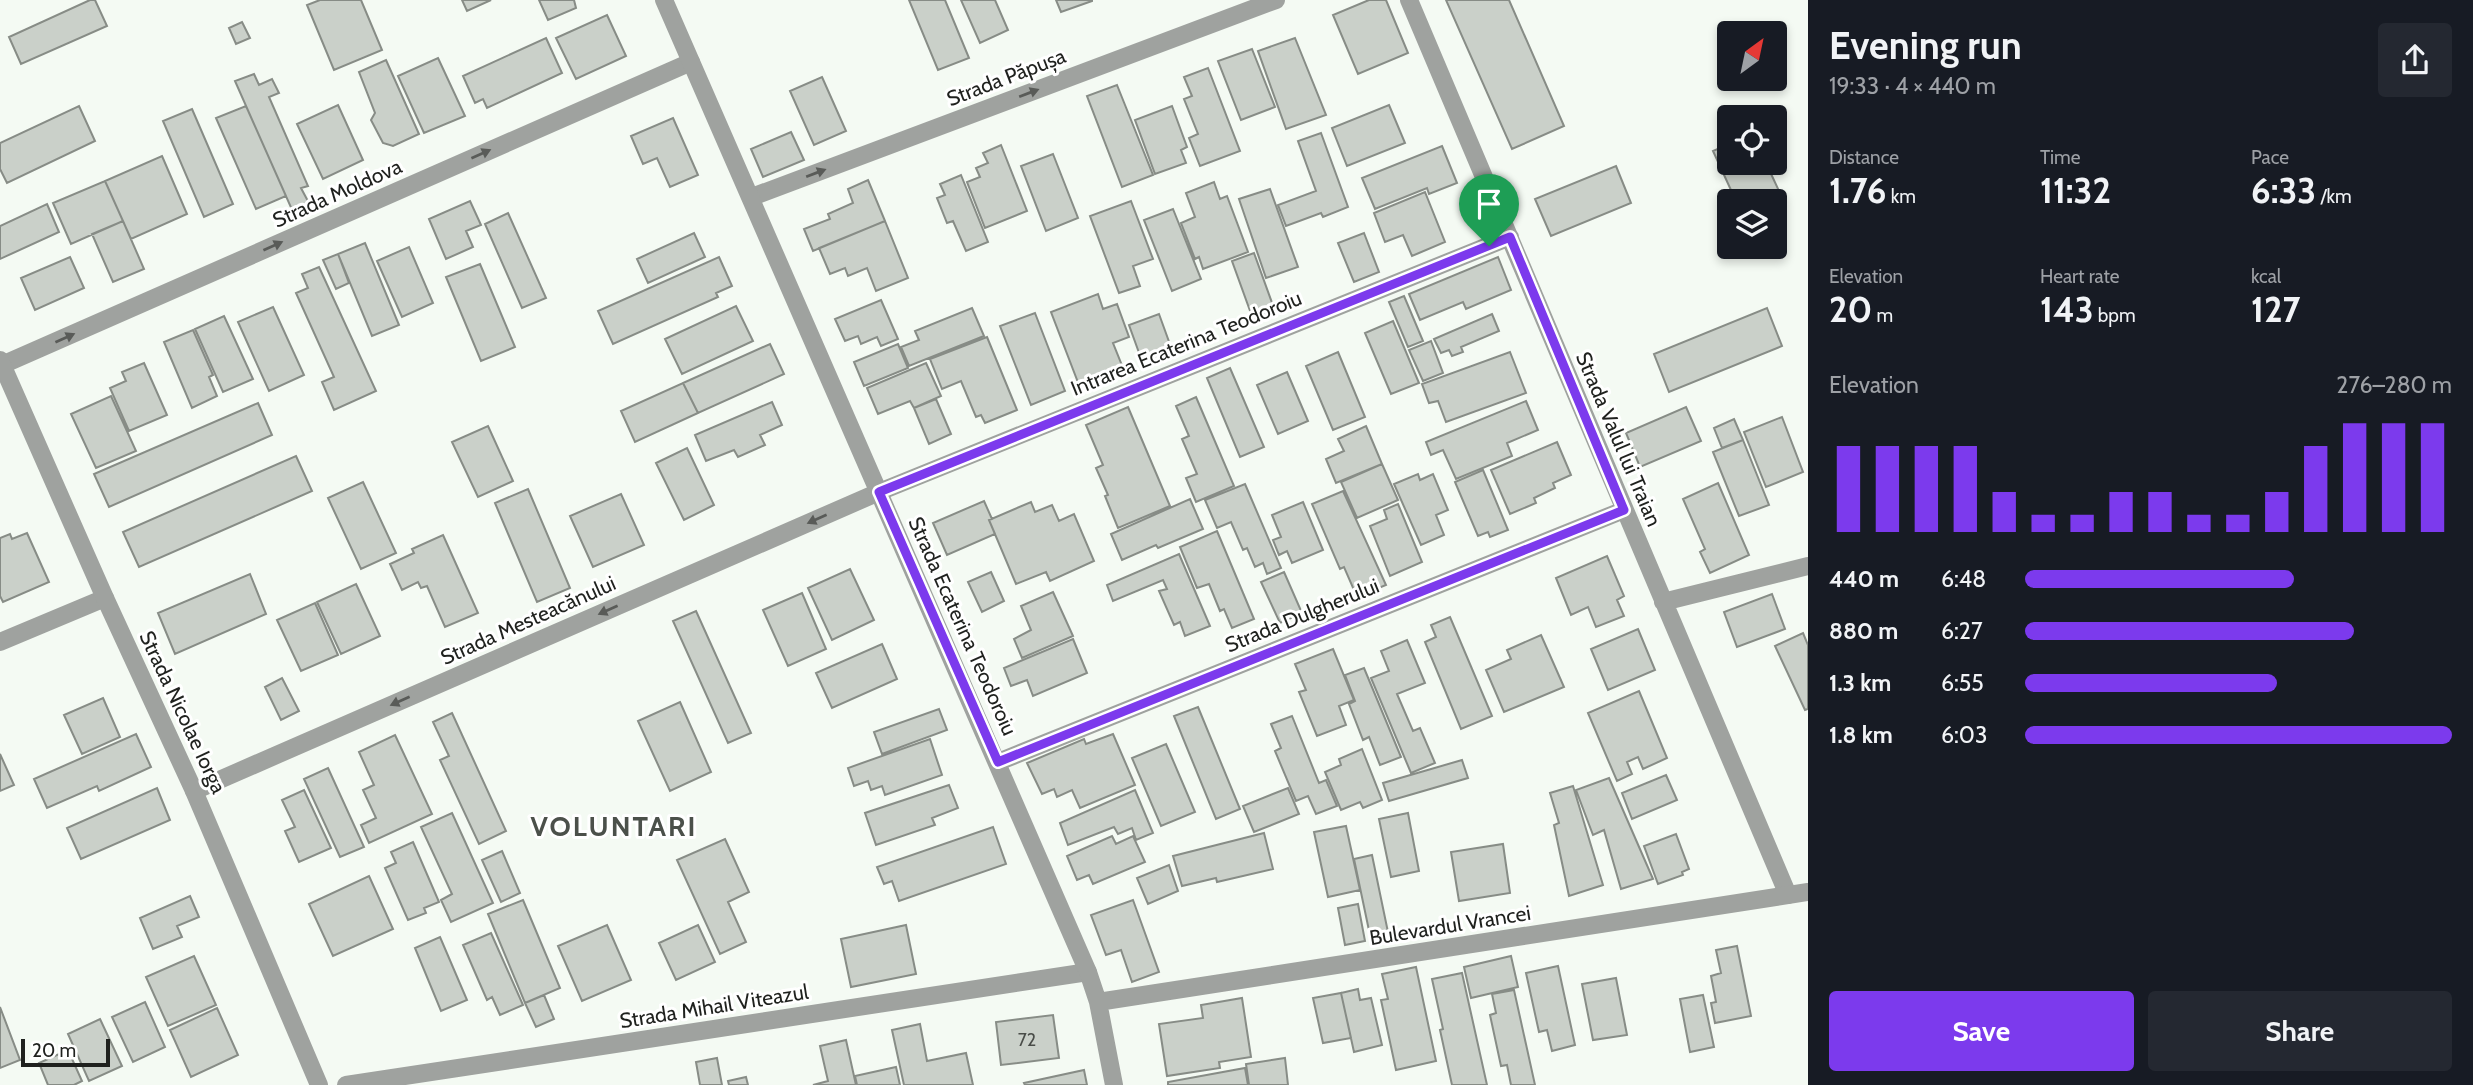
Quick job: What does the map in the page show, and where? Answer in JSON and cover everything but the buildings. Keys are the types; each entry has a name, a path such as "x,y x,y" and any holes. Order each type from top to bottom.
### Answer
{"street":[{"name":"Strada Ecaterina Teodoroiu","path":"664,0 1088,972 1098,1002 1114,1085"},
{"name":"Strada Păpușa","path":"752,197 1276,0"},
{"name":"Strada Valul lui Traian","path":"1409,0 1788,895"},
{"name":"Strada Moldova","path":"1,363 691,62"},
{"name":"Intrarea Ecaterina Teodoroiu","path":"879,492 1510,237"},
{"name":"Strada Nicolae Iorga","path":"1,363 194,790 320,1085"},
{"name":"Strada Mesteacănului","path":"194,790 879,492"},
{"name":"Strada Dulgherului","path":"998,762 1624,510"},
{"path":"1663,602 1808,566"},
{"path":"0,642 105,598"},
{"name":"Bulevardul Vrancei","path":"1098,1002 1808,892"},
{"name":"Strada Mihail Viteazul","path":"346,1085 1088,972"}],"district":[{"name":"VOLUNTARI","path":"614,826"}],"route":[{"path":"1510,237 1624,510 998,762 879,492 1489,246 1510,237"}]}
